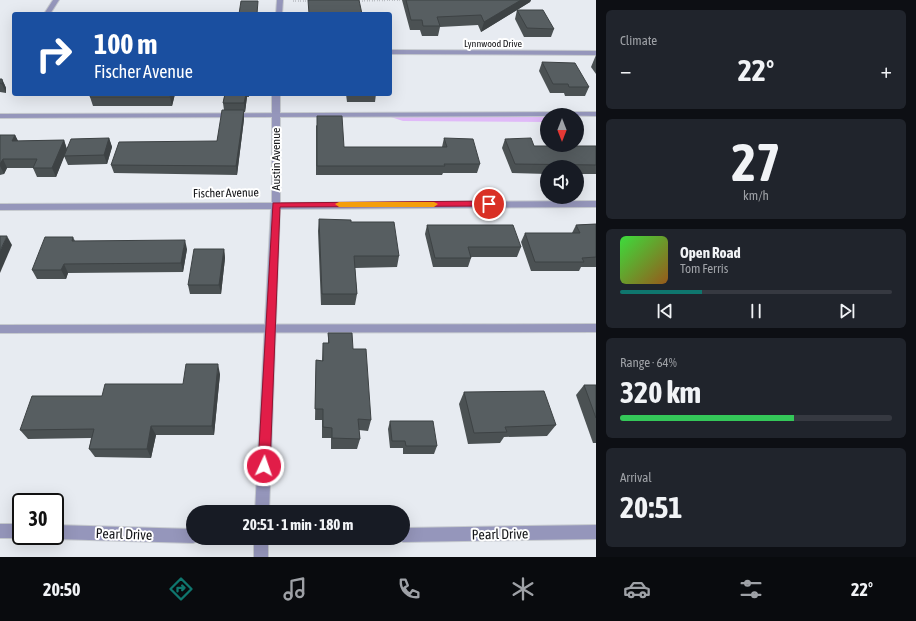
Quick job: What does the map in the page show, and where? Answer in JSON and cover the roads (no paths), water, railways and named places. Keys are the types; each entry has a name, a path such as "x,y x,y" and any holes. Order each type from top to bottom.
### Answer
{"street":[{"path":"49,12 56,0"},
{"path":"279,12 280,0"},
{"name":"Lynnwood Drive","path":"392,52 596,53"},
{"name":"Austin Avenue","path":"262,505 276,205 276,96"},
{"path":"0,116 596,114"},
{"name":"Fischer Avenue","path":"0,207 596,204"},
{"path":"0,329 596,328"},
{"path":"0,531 12,531"},
{"name":"Pearl Drive","path":"64,532 186,536"},
{"name":"Pearl Drive","path":"410,535 596,532"},
{"path":"261,545 261,557"}]}
